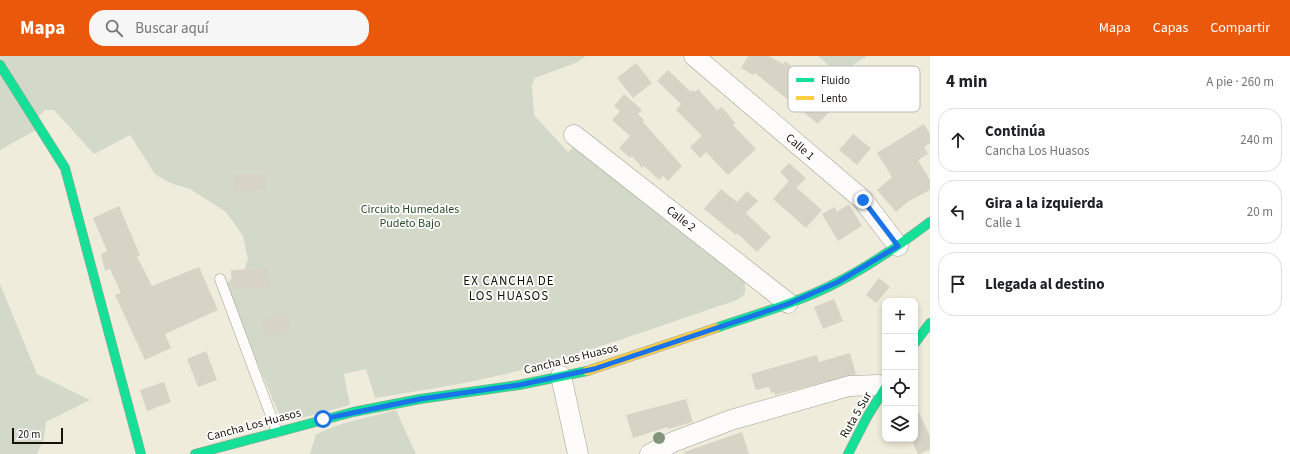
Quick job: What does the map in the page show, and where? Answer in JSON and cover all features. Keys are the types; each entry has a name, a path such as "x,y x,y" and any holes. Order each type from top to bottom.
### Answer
{"main road":[{"path":"0,65 64,168 142,454"},
{"name":"Cancha Los Huasos","path":"195,454 352,412 420,399 519,385 594,369 788,304 838,282 898,246 930,222"},
{"path":"918,340 930,323"},
{"name":"Ruta 5 Sur","path":"848,454 867,417 882,393"}],"street":[{"name":"Calle 1","path":"694,56 863,200 898,246"},
{"name":"Calle 2","path":"574,135 788,304"},
{"path":"918,344 930,342"},
{"path":"561,376 578,454"},
{"path":"650,454 673,442 731,420 849,386 882,386"}],"lane":[{"path":"220,279 277,432"}],"green space":[{"name":"Circuito Humedales Pudeto Bajo","path":"0,56 586,56 578,62 535,78 532,85 534,115 568,152 576,145 745,281 745,294 737,300 594,348 506,374 474,381 375,398 366,369 344,374 350,405 290,421 279,414 224,284 243,273 248,259 243,236 226,212 190,189 170,183 155,174 130,135 94,154 54,110 45,110 33,122 36,130 0,150"},
{"path":"818,56 867,56 851,66 830,66"},
{"path":"0,284 37,374 90,400 46,422 44,438 37,454 0,454"},
{"path":"396,410 416,454 310,454 316,434 341,424"}],"building":[{"path":"748,56 769,56 783,64 785,61 791,66 788,66 788,100 755,73 753,75 741,68"},
{"path":"636,63 652,83 633,98 617,78"},
{"path":"668,70 691,92 692,90 695,92 698,89 717,110 722,107 735,123 733,125 756,149 728,175 706,152 700,158 690,147 702,136 676,110 681,104 657,81"},
{"path":"624,94 642,110 638,114 644,120 643,122 682,166 668,181 663,176 659,180 644,166 642,168 632,156 630,158 619,148 630,136 612,120 620,111 614,106"},
{"path":"803,112 829,112 818,124"},
{"path":"924,124 930,134 930,143 924,147 928,154 918,160 930,180 930,190 909,201 896,212 877,190 892,177 877,153"},
{"path":"853,134 871,148 857,165 839,150"},
{"path":"789,163 806,178 796,188 780,172"},
{"path":"265,173 266,189 235,192 233,175"},
{"path":"789,181 822,210 806,228 773,199"},
{"path":"721,189 737,202 747,191 758,201 746,213 771,237 757,252 737,233 736,235 704,209"},
{"path":"849,204 862,226 838,241 822,214 835,207 837,212"},
{"path":"119,206 140,255 137,257 152,286 199,267 218,310 165,334 171,348 145,360 115,295 121,293 110,269 105,271 101,254 107,251 93,218"},
{"path":"268,268 270,287 232,289 231,270"},
{"path":"879,278 890,287 876,303 866,295"},
{"path":"834,299 843,321 823,329 814,307"},
{"path":"286,313 291,330 266,337 261,321"},
{"path":"206,351 217,380 198,387 187,359"},
{"path":"850,353 856,374 775,395 774,392 771,393 769,387 756,390 751,374 817,355 819,362"},
{"path":"164,382 171,402 147,411 140,390"},
{"path":"686,399 693,422 668,429 668,427 633,438 626,415"},
{"path":"918,410 930,436 930,449 918,454 912,442 918,442"},
{"path":"742,432 749,454 685,454 684,452"}],"traffic: fast":[{"path":"0,65 65,168 141,454"},
{"path":"716,328 794,302 824,289 862,269 886,254 930,222"},
{"path":"918,339 930,323"},
{"path":"195,454 353,412 420,399 519,385 587,371"},
{"path":"848,454 867,417 882,393"}],"traffic: slow":[{"path":"587,371 716,328"}],"district":[{"name":"EX CANCHA DE LOS HUASOS","path":"509,288"}],"route":[{"path":"323,419 420,399 519,385 594,369 788,304 838,282 898,246 863,200"}]}
